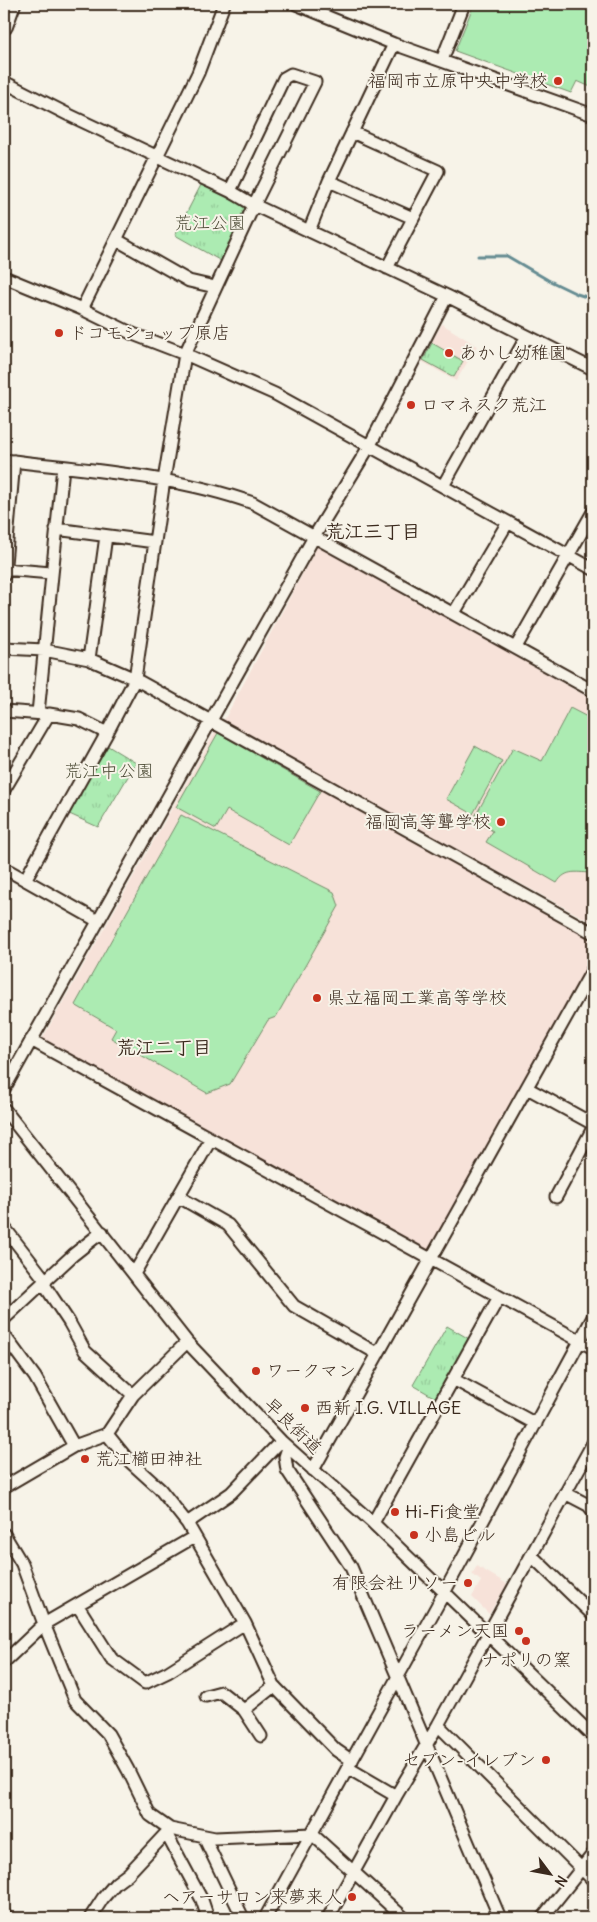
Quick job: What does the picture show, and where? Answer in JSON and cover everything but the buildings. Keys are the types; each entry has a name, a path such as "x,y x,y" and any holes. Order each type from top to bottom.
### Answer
{"highway":[{"path":"4,26 12,4"}],"street":[{"path":"82,310 198,73 224,4"},
{"path":"296,4 394,44 593,114"},
{"path":"442,60 464,4"},
{"path":"309,231 329,181 394,44"},
{"path":"25,880 108,733 135,679 164,480 186,354 215,287 315,82 291,74 284,78 230,191"},
{"path":"4,82 230,191 254,205 447,296 593,370"},
{"path":"352,132 438,170 386,268"},
{"path":"329,181 413,218"},
{"path":"117,240 189,281 215,287"},
{"path":"4,277 275,394 593,569"},
{"path":"4,1088 314,537 370,445 447,296"},
{"path":"443,486 527,336"},
{"path":"4,575 9,460 164,480 222,492 253,503 593,691"},
{"path":"4,790 43,714 44,650 62,467"},
{"path":"516,647 593,512"},
{"path":"454,613 508,522"},
{"path":"56,529 155,542"},
{"path":"89,659 106,536"},
{"path":"4,569 52,573"},
{"path":"4,648 44,650 89,659 135,679 593,932"},
{"path":"4,711 79,719 108,733"},
{"path":"4,868 98,921"},
{"path":"313,1470 593,969"},
{"path":"31,1040 593,1348"},
{"path":"527,1088 593,1124"},
{"name":"早良街道","path":"4,1109 187,1342 285,1444 373,1523 593,1736"},
{"path":"556,1197 593,1128"},
{"path":"134,1274 211,1139"},
{"path":"178,1197 228,1225 294,1306 378,1354"},
{"path":"4,1227 44,1282 85,1351 134,1395"},
{"path":"4,1320 44,1282 102,1232"},
{"path":"373,1523 499,1297"},
{"path":"264,1918 444,1593 593,1317"},
{"path":"4,1335 35,1377 74,1446"},
{"path":"4,1487 74,1446 107,1434 134,1395 187,1342"},
{"path":"453,1379 536,1424"},
{"path":"107,1434 128,1460 160,1488 187,1523 245,1623 274,1686 350,1764 396,1796"},
{"path":"328,1918 438,1725 593,1443"},
{"path":"187,1523 231,1493 285,1444"},
{"path":"285,1444 287,1470 351,1567 500,1918"},
{"path":"565,1493 588,1506 593,1511"},
{"path":"4,1534 22,1564 75,1700 108,1734 150,1816 168,1831 202,1900 208,1918"},
{"path":"4,1662 44,1624 194,1537"},
{"path":"532,1556 593,1615"},
{"path":"78,1606 111,1658 145,1683 168,1672 245,1623"},
{"path":"244,1710 274,1686"},
{"path":"206,1696 221,1692 244,1710 261,1736"},
{"path":"438,1725 593,1880"},
{"path":"168,1831 215,1838 312,1834 355,1871 404,1918"},
{"path":"90,1918 116,1883 128,1874 168,1831"},
{"path":"204,1837 243,1918"},
{"path":"542,1918 593,1854"},
{"path":"4,1914 7,1918"}],"shaded area":[{"name":"あかし幼稚園","path":"442,324 477,346 456,381 421,361"},
{"name":"福岡高等聾学校","path":"318,545 593,700 593,923 223,722"},
{"name":"県立福岡工業高等学校","path":"216,730 593,940 593,955 428,1253 41,1041"},
{"path":"477,1566 507,1584 489,1614 472,1597 481,1581 472,1574"}],"green space":[{"name":"福岡市立原中央中学校","path":"474,4 593,4 593,88 577,81 571,93 455,51"},
{"name":"荒江公園","path":"201,185 246,207 221,261 175,235"},
{"path":"432,343 463,361 454,377 423,360"},
{"path":"570,708 593,720 593,873 568,873 557,883 486,842 493,831 473,820 513,748 542,761"},
{"path":"218,733 320,791 289,845 227,810 216,829 176,807"},
{"name":"荒江中公園","path":"103,743 136,763 98,827 65,812"},
{"path":"475,746 502,761 473,814 446,799"},
{"path":"181,815 334,892 339,906 276,1017 268,1020 230,1084 207,1093 111,1038 116,1029 75,1005"},
{"path":"447,1326 471,1340 437,1399 413,1385"}],"waterway":[{"path":"478,256 507,256 548,280 577,294 593,299"}],"place":[{"name":"福岡市立原中央中学校","path":"558,81"},
{"name":"ドコモショップ原店","path":"59,333"},
{"name":"あかし幼稚園","path":"449,353"},
{"name":"ロマネスク荒江","path":"411,405"},
{"name":"福岡高等聾学校","path":"501,822"},
{"name":"県立福岡工業高等学校","path":"317,998"},
{"name":"ワークマン","path":"256,1371"},
{"name":"西新 I.G. VILLAGE","path":"305,1408"},
{"name":"荒江櫛田神社","path":"85,1459"},
{"name":"Hi-Fi食堂","path":"395,1512"},
{"name":"小島ビル","path":"414,1535"},
{"name":"有限会社リソー","path":"468,1583"},
{"name":"ラーメン天国","path":"519,1631"},
{"name":"ナポリの窯","path":"526,1641"},
{"name":"セブン-イレブン","path":"546,1760"},
{"name":"ヘアーサロン来夢来人","path":"352,1897"}],"district":[{"name":"荒江三丁目","path":"373,531"},
{"name":"荒江二丁目","path":"164,1047"}]}
